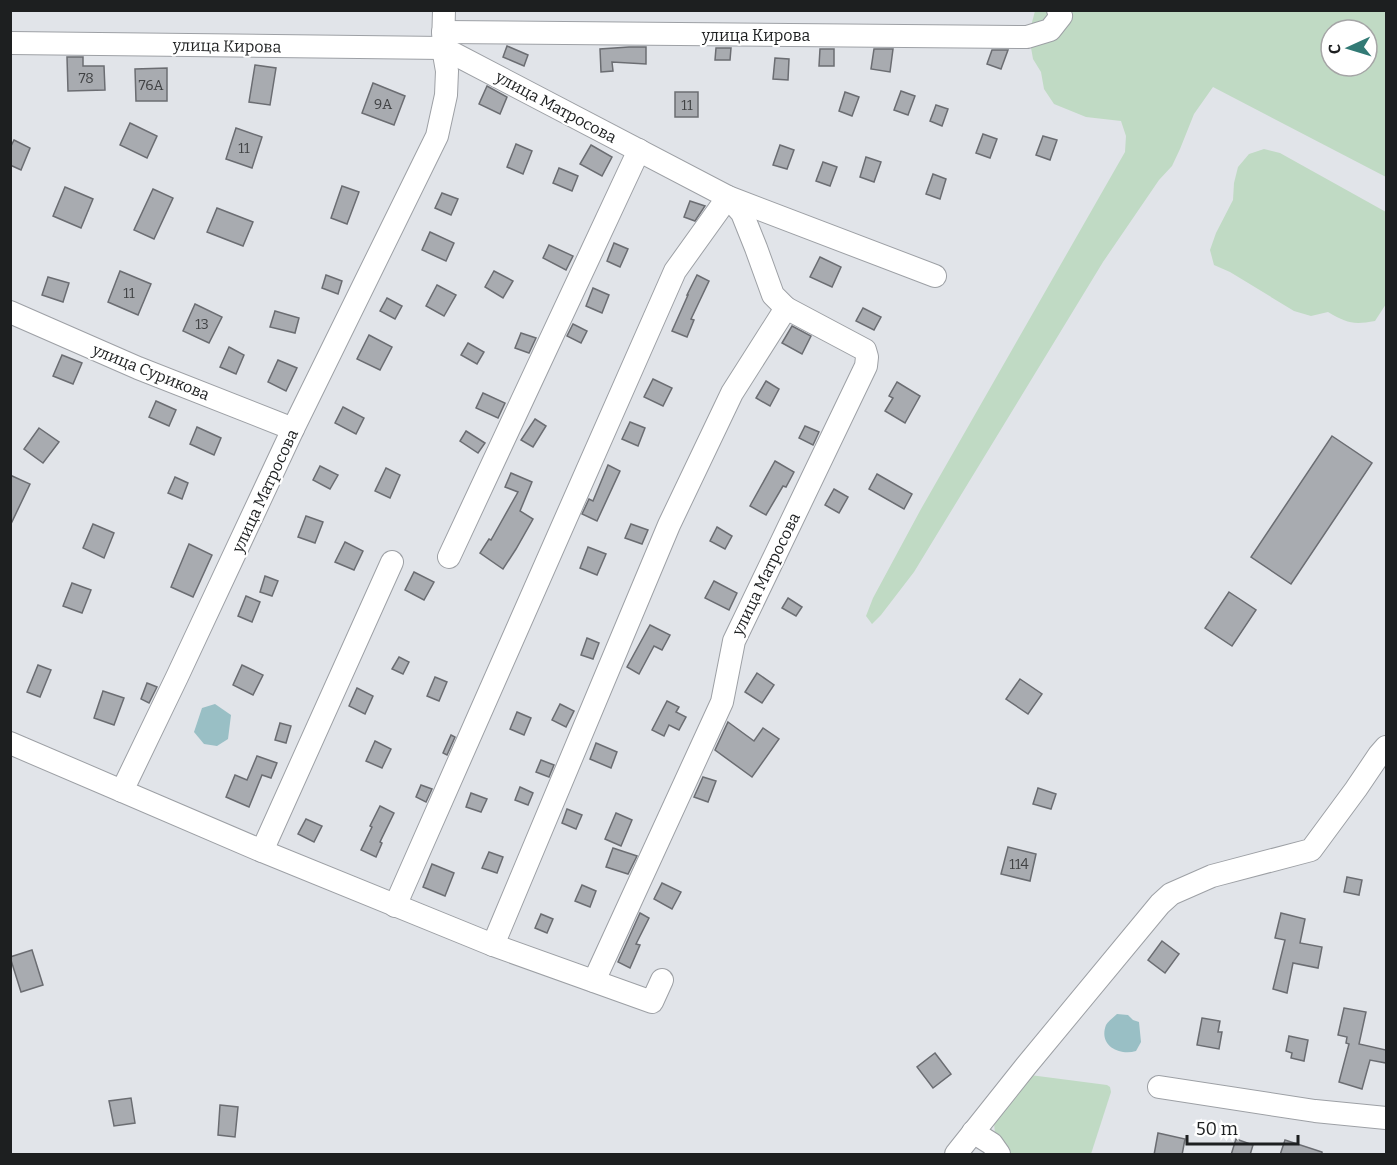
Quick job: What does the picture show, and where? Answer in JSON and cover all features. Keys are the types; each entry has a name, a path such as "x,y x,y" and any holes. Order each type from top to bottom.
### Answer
{"street":[{"name":"улица Кирова","path":"10,43 443,30 1027,37 1050,30 1059,13"},
{"name":"улица Матросова","path":"443,30 639,150 728,197 936,276"},
{"name":"улица Матросова","path":"122,791 293,429 437,136 446,95 447,71 443,30"},
{"path":"449,557 639,150"},
{"name":"улица Матросова","path":"594,981 722,702 734,641 866,366 865,350 786,308 773,295 742,213 728,197"},
{"path":"395,906 675,271 728,197"},
{"path":"493,945 669,525 732,393 786,308"},
{"name":"улица Сурикова","path":"10,312 138,368 293,429"},
{"path":"262,851 392,562"},
{"path":"10,742 262,851 493,945 652,1002 662,980"},
{"path":"957,1155 1026,1066 1160,904 1171,894 1212,876 1311,850 1386,747"},
{"path":"1159,1087 1315,1111 1386,1118"},
{"path":"973,1132 992,1144 999,1155"}],"green space":[{"path":"1035,11 1386,11 1386,177 1213,87 1194,114 1172,166 1159,180 1103,262 914,572 872,624 866,616 873,598 921,509 1125,152 1126,136 1121,121 1086,117 1054,104 1044,89 1041,72 1033,59 1030,42"},
{"path":"1264,149 1280,153 1386,212 1386,304 1375,321 1355,323 1345,321 1328,312 1311,316 1294,311 1230,272 1214,265 1210,250 1233,200 1238,167 1249,154"},
{"path":"1030,1075 1110,1087 1111,1092 1091,1154 1008,1154 995,1136 994,1121"}],"water":[{"path":"215,704 231,715 228,739 217,746 204,744 194,732 202,708"},
{"path":"1117,1014 1128,1015 1139,1022 1141,1042 1136,1051 1117,1051 1105,1039 1106,1025"}],"building":[{"path":"507,46 528,55 524,66 503,57"},
{"path":"646,47 646,64 612,62 613,71 601,72 600,49"},
{"path":"716,48 731,48 730,60 715,60"},
{"path":"820,49 834,49 834,66 819,66"},
{"path":"874,49 893,49 890,72 871,69"},
{"path":"992,50 1008,50 1001,69 987,64"},
{"path":"67,57 83,57 83,66 104,66 105,90 68,91"},
{"path":"775,58 789,59 788,80 773,79"},
{"path":"255,65 276,68 270,105 249,102"},
{"path":"167,68 167,101 136,101 135,69"},
{"path":"373,83 405,96 394,125 362,113"},
{"path":"487,86 507,97 500,114 479,104"},
{"path":"901,91 915,96 908,115 894,110"},
{"path":"675,92 698,92 698,117 675,117"},
{"path":"845,92 859,97 852,116 839,111"},
{"path":"936,105 948,109 942,126 930,121"},
{"path":"130,123 157,136 147,158 120,145"},
{"path":"236,128 262,137 252,168 226,159"},
{"path":"983,134 997,139 990,158 976,153"},
{"path":"1043,136 1057,140 1050,160 1036,155"},
{"path":"14,140 30,148 21,170 10,165 10,148"},
{"path":"516,144 532,151 523,174 507,167"},
{"path":"591,145 612,157 602,176 580,164"},
{"path":"780,145 794,150 787,169 773,165"},
{"path":"866,157 881,162 874,182 860,177"},
{"path":"823,162 837,167 830,186 816,181"},
{"path":"559,168 578,176 572,191 553,183"},
{"path":"933,174 946,179 940,199 926,194"},
{"path":"342,186 359,192 347,224 331,218"},
{"path":"65,187 93,199 81,228 53,216"},
{"path":"153,189 173,198 154,239 134,230"},
{"path":"442,193 458,199 451,215 435,208"},
{"path":"690,201 705,206 695,221 684,217"},
{"path":"217,208 253,222 243,246 207,232"},
{"path":"430,232 454,243 446,261 422,250"},
{"path":"614,243 628,249 620,267 607,261"},
{"path":"549,245 573,256 566,270 543,258"},
{"path":"820,257 841,267 832,287 810,277"},
{"path":"120,271 151,284 138,315 108,302"},
{"path":"494,271 513,281 503,298 485,287"},
{"path":"326,275 342,281 338,294 322,288"},
{"path":"697,275 709,281 691,319 694,320 687,337 672,331"},
{"path":"48,277 69,283 63,302 42,295"},
{"path":"437,285 456,295 444,316 426,306"},
{"path":"593,288 609,295 602,313 586,306"},
{"path":"387,298 402,306 395,319 380,311"},
{"path":"195,304 222,317 209,343 183,331"},
{"path":"863,308 881,317 874,330 856,321"},
{"path":"275,311 299,318 295,333 270,327"},
{"path":"573,324 587,331 581,343 567,336"},
{"path":"792,326 811,336 802,354 782,343"},
{"path":"521,333 536,338 529,353 515,348"},
{"path":"369,335 392,347 380,370 357,359"},
{"path":"468,343 484,352 477,364 461,355"},
{"path":"229,347 244,355 236,374 220,367"},
{"path":"62,355 82,363 73,384 53,376"},
{"path":"278,360 297,368 286,391 268,382"},
{"path":"653,379 672,388 663,406 644,397"},
{"path":"766,381 779,389 770,406 756,398"},
{"path":"897,382 920,396 905,423 885,411 893,398 889,396"},
{"path":"483,393 505,403 498,418 476,408"},
{"path":"156,401 176,410 169,426 149,417"},
{"path":"343,407 364,418 356,434 335,423"},
{"path":"535,419 546,426 533,447 521,440"},
{"path":"630,422 645,428 638,446 622,439"},
{"path":"805,426 819,432 813,445 799,438"},
{"path":"197,427 221,438 214,455 190,444"},
{"path":"39,428 59,442 43,463 24,449"},
{"path":"466,431 485,443 478,453 460,441"},
{"path":"1332,436 1372,463 1291,584 1251,557"},
{"path":"775,461 794,472 766,515 750,506"},
{"path":"608,465 620,471 597,521 582,514 589,499 593,501"},
{"path":"320,466 338,475 330,489 313,480"},
{"path":"386,468 400,475 390,498 375,491"},
{"path":"511,473 532,482 520,511 533,519 503,569 480,553 489,539 491,540 518,492 505,487"},
{"path":"877,474 912,494 904,509 869,489"},
{"path":"10,475 30,484 10,526"},
{"path":"175,477 188,483 182,499 168,493"},
{"path":"834,489 848,497 839,513 825,505"},
{"path":"306,516 323,522 315,543 298,537"},
{"path":"93,524 114,533 104,558 83,548"},
{"path":"631,524 648,530 642,544 625,538"},
{"path":"717,527 732,536 725,549 710,541"},
{"path":"345,542 363,551 354,570 335,562"},
{"path":"189,544 212,555 193,597 171,587"},
{"path":"588,547 606,554 597,575 580,568"},
{"path":"414,572 434,582 424,600 405,590"},
{"path":"265,576 278,581 272,596 260,592"},
{"path":"714,581 737,593 729,610 705,598"},
{"path":"72,583 91,590 82,613 63,606"},
{"path":"1229,592 1256,610 1232,646 1205,628"},
{"path":"246,596 260,602 252,622 238,616"},
{"path":"788,598 802,607 796,616 782,608"},
{"path":"650,625 670,635 662,650 654,646 639,674 627,667"},
{"path":"587,638 599,643 593,659 581,655"},
{"path":"399,657 409,662 403,674 392,669"},
{"path":"38,665 51,670 40,697 27,692"},
{"path":"242,665 263,675 253,695 233,685"},
{"path":"757,673 774,685 762,703 745,692"},
{"path":"435,677 447,682 439,701 427,696"},
{"path":"1020,679 1042,694 1028,714 1006,699"},
{"path":"147,683 157,687 149,703 141,699"},
{"path":"357,688 373,696 365,714 349,706"},
{"path":"103,691 124,698 114,725 94,718"},
{"path":"667,701 679,707 676,712 686,717 679,730 669,725 664,736 652,730"},
{"path":"560,704 574,711 566,727 552,720"},
{"path":"517,712 531,718 524,735 510,729"},
{"path":"728,722 754,741 763,728 779,739 752,777 715,750"},
{"path":"280,723 291,726 286,743 275,740"},
{"path":"451,735 455,737 447,755 443,753"},
{"path":"375,741 391,749 382,768 366,761"},
{"path":"596,743 617,752 611,768 590,759"},
{"path":"257,756 277,763 271,778 262,775 249,807 226,797 235,775 247,780"},
{"path":"541,760 554,765 549,777 536,772"},
{"path":"703,777 716,781 708,802 694,797"},
{"path":"421,785 432,789 426,802 416,797"},
{"path":"520,787 533,793 528,805 515,800"},
{"path":"1038,788 1056,794 1051,809 1033,804"},
{"path":"471,793 487,799 481,812 466,807"},
{"path":"380,806 394,813 380,842 382,843 376,857 361,850"},
{"path":"567,809 582,815 576,829 562,823"},
{"path":"616,813 632,820 621,846 605,839"},
{"path":"306,819 322,826 314,842 298,834"},
{"path":"1008,847 1036,854 1030,881 1001,874"},
{"path":"613,848 637,856 628,874 606,867"},
{"path":"489,852 503,857 497,873 482,868"},
{"path":"432,864 454,873 445,896 423,887"},
{"path":"1347,877 1362,880 1359,895 1344,892"},
{"path":"662,883 681,892 672,909 654,899"},
{"path":"582,885 596,891 590,907 575,901"},
{"path":"640,913 649,918 636,944 640,945 630,968 618,962"},
{"path":"1281,913 1305,919 1300,943 1322,947 1318,968 1293,963 1287,993 1273,989 1285,940 1275,938"},
{"path":"541,914 553,919 547,933 535,928"},
{"path":"1162,941 1179,954 1165,973 1148,960"},
{"path":"32,950 43,985 21,992 10,957"},
{"path":"1344,1008 1366,1012 1359,1044 1386,1050 1386,1063 1370,1060 1362,1089 1339,1082 1349,1044 1346,1043 1347,1037 1338,1035"},
{"path":"1202,1018 1220,1021 1218,1032 1222,1032 1219,1049 1197,1045"},
{"path":"1289,1036 1308,1040 1304,1061 1291,1058 1292,1053 1286,1051"},
{"path":"935,1053 951,1074 933,1088 917,1067"},
{"path":"131,1098 135,1123 114,1126 109,1101"},
{"path":"220,1105 238,1107 235,1137 218,1135"},
{"path":"1158,1133 1185,1139 1182,1155 1154,1155"},
{"path":"1236,1139 1253,1145 1250,1155 1231,1155"},
{"path":"1285,1140 1322,1152 1322,1155 1280,1155"}]}
